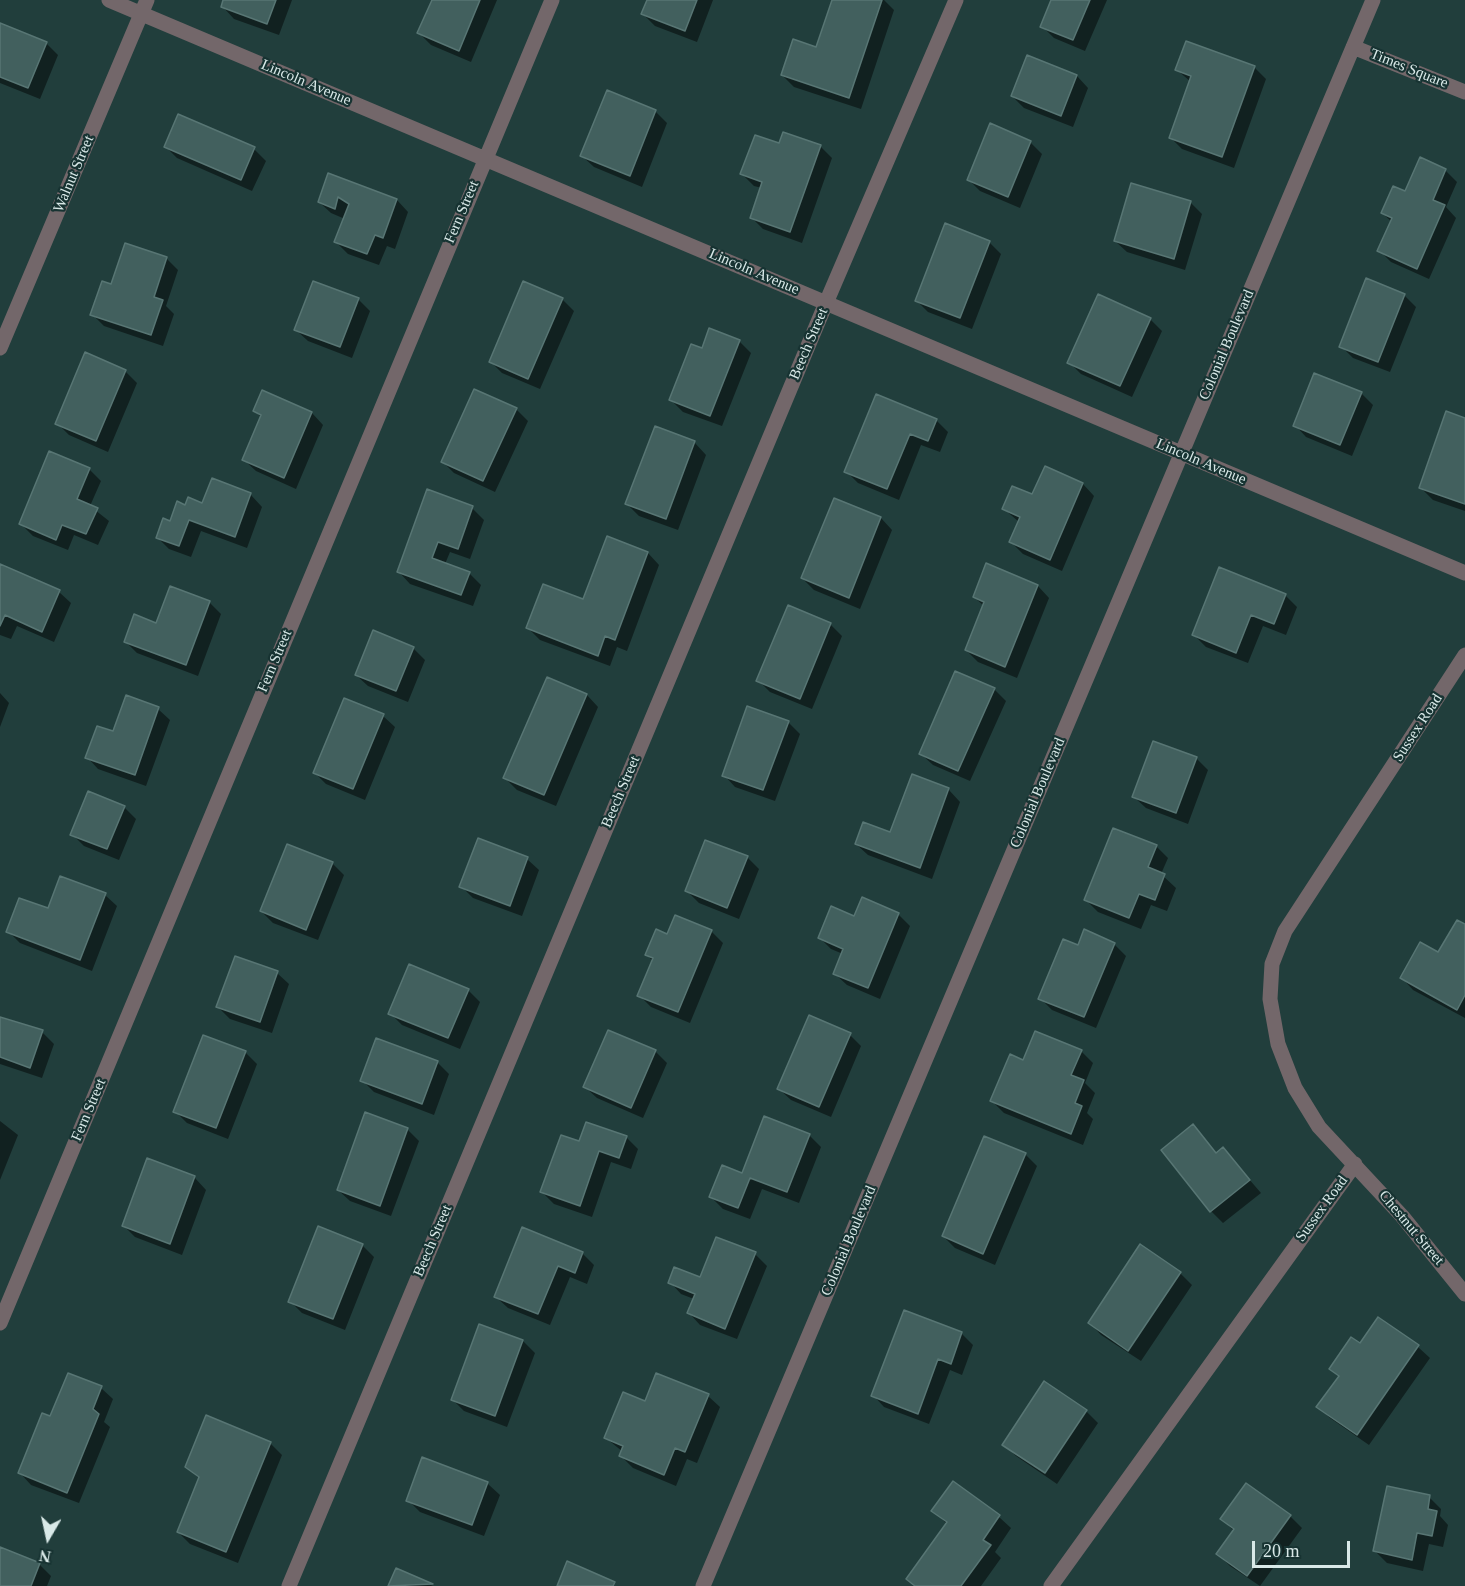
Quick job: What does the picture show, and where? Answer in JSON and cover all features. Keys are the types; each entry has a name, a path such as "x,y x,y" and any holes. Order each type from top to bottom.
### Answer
{"street":[{"name":"Lincoln Avenue","path":"109,0 144,7 484,158 1465,573"},
{"name":"Fern Street","path":"0,1323 484,158 552,0"},
{"name":"Beech Street","path":"289,1586 826,303 956,0"},
{"name":"Colonial Boulevard","path":"704,1586 1373,0"},
{"name":"Walnut Street","path":"0,348 144,7"},
{"name":"Times Square","path":"1353,47 1465,92"},
{"name":"Sussex Road","path":"1051,1586 1354,1164 1319,1127 1295,1088 1278,1044 1270,999 1272,964 1284,931 1465,655"},
{"name":"Chestnut Street","path":"1354,1164 1402,1216 1465,1294"}],"building":[{"path":"223,0 276,0 267,24 221,7"},
{"path":"432,0 480,0 459,51 417,33"},
{"path":"647,0 697,0 685,31 641,14"},
{"path":"832,0 882,0 849,98 781,75 793,39 816,47"},
{"path":"1051,0 1090,0 1073,40 1040,27"},
{"path":"0,23 47,42 28,88 0,77"},
{"path":"1186,41 1255,66 1222,157 1169,138 1191,76 1175,70"},
{"path":"1027,55 1077,75 1061,116 1011,96"},
{"path":"607,90 656,110 630,176 580,156"},
{"path":"178,114 255,147 241,180 164,147"},
{"path":"990,123 1031,141 1008,197 967,180"},
{"path":"783,132 821,145 790,232 750,218 762,182 740,174 755,135 779,143"},
{"path":"1420,157 1446,169 1433,200 1445,205 1417,269 1377,251 1392,218 1381,213 1393,186 1405,191"},
{"path":"328,173 397,199 383,238 375,235 367,254 334,242 349,204 338,197 335,209 318,202"},
{"path":"1131,183 1191,201 1174,259 1114,241"},
{"path":"945,223 990,241 960,318 915,301"},
{"path":"125,243 167,257 154,297 163,300 151,335 90,315 102,281 111,284"},
{"path":"1366,278 1405,294 1378,362 1339,347"},
{"path":"313,281 359,298 340,347 294,330"},
{"path":"523,281 563,298 528,379 489,362"},
{"path":"1098,294 1151,318 1120,386 1067,363"},
{"path":"709,328 740,340 710,416 669,400 691,344 702,348"},
{"path":"85,352 126,370 96,441 55,424"},
{"path":"1314,373 1362,392 1340,445 1293,426"},
{"path":"474,389 517,408 483,481 441,462"},
{"path":"262,390 312,412 284,478 242,460 261,415 253,411"},
{"path":"876,394 937,419 928,441 910,434 887,489 844,472"},
{"path":"1446,411 1465,418 1465,504 1419,488"},
{"path":"655,426 695,441 666,519 625,504"},
{"path":"49,451 90,468 77,499 98,508 86,534 62,525 56,540 19,524"},
{"path":"1045,466 1083,483 1050,560 1009,542 1020,517 1002,509 1012,486 1032,494"},
{"path":"212,478 251,493 235,537 189,520 179,546 156,538 163,518 170,521 177,501 185,505 188,497 202,503"},
{"path":"427,489 473,506 458,549 438,542 432,558 470,572 461,595 397,572"},
{"path":"834,498 881,517 849,598 801,578"},
{"path":"607,536 648,552 615,640 605,636 598,656 526,628 543,584 583,599"},
{"path":"986,563 1038,585 1005,667 965,650 984,602 973,597"},
{"path":"0,564 60,590 42,632 5,615 0,626"},
{"path":"1219,567 1286,594 1274,624 1251,615 1236,653 1192,635"},
{"path":"170,586 210,601 186,665 124,642 134,614 156,623"},
{"path":"788,605 831,623 800,699 756,681"},
{"path":"373,630 414,647 396,691 355,675"},
{"path":"955,671 995,688 958,771 919,754"},
{"path":"547,677 587,694 544,795 503,778"},
{"path":"126,695 159,707 135,775 85,758 97,726 113,731"},
{"path":"344,698 384,714 353,789 313,773"},
{"path":"747,706 789,721 763,790 722,776"},
{"path":"1153,741 1197,757 1176,813 1132,797"},
{"path":"912,774 949,788 920,868 855,844 863,822 890,832"},
{"path":"88,791 125,806 107,849 70,835"},
{"path":"1113,828 1157,845 1148,867 1165,874 1155,900 1139,894 1129,918 1084,900"},
{"path":"478,838 528,857 510,906 459,887"},
{"path":"705,840 748,856 727,908 685,891"},
{"path":"287,844 333,862 306,930 260,911"},
{"path":"60,876 106,893 80,960 6,932 19,898 48,908"},
{"path":"862,897 899,913 868,988 833,974 843,949 818,938 831,906 854,916"},
{"path":"675,915 712,930 678,1012 637,996 653,958 645,955 656,929 667,934"},
{"path":"1457,920 1465,924 1465,995 1457,1010 1400,978 1420,942 1438,952"},
{"path":"1084,929 1115,943 1084,1017 1038,999 1063,939 1078,945"},
{"path":"235,956 278,971 260,1022 216,1007"},
{"path":"409,964 469,989 448,1038 388,1014"},
{"path":"809,1015 851,1033 819,1107 777,1089"},
{"path":"0,1017 43,1030 30,1068 0,1057"},
{"path":"608,1030 656,1050 631,1108 583,1087"},
{"path":"1035,1031 1082,1050 1071,1075 1084,1080 1075,1103 1082,1106 1071,1134 990,1101 1010,1054 1023,1060"},
{"path":"203,1035 246,1051 216,1128 173,1112"},
{"path":"376,1038 438,1061 422,1104 360,1081"},
{"path":"365,1112 408,1128 380,1206 337,1190"},
{"path":"764,1116 810,1134 787,1192 750,1178 738,1208 709,1197 722,1165 742,1173"},
{"path":"586,1122 627,1136 619,1158 599,1151 580,1206 540,1192 561,1135 579,1141"},
{"path":"1193,1124 1216,1153 1223,1147 1250,1180 1210,1212 1161,1150"},
{"path":"984,1136 1026,1153 983,1254 942,1236"},
{"path":"147,1158 195,1176 170,1244 122,1226"},
{"path":"318,1226 363,1244 333,1319 288,1302"},
{"path":"522,1227 583,1252 575,1273 558,1266 538,1314 494,1297"},
{"path":"716,1237 756,1252 725,1329 687,1313 695,1294 668,1283 674,1267 700,1277"},
{"path":"1140,1244 1181,1272 1128,1351 1088,1323"},
{"path":"904,1310 962,1332 951,1364 938,1359 918,1414 871,1396"},
{"path":"1378,1317 1419,1345 1357,1435 1316,1407 1339,1376 1329,1369 1351,1337 1360,1343"},
{"path":"479,1324 523,1340 495,1416 451,1400"},
{"path":"68,1373 102,1386 93,1409 99,1414 67,1493 18,1473 42,1413 50,1416"},
{"path":"656,1373 709,1394 685,1452 675,1448 664,1475 619,1456 623,1446 604,1438 623,1392 645,1401"},
{"path":"1044,1381 1087,1410 1045,1473 1002,1445"},
{"path":"206,1415 271,1442 226,1552 177,1532 199,1477 185,1467"},
{"path":"422,1457 488,1482 472,1525 406,1501"},
{"path":"953,1481 1000,1515 983,1540 991,1545 961,1586 915,1586 906,1579 947,1522 931,1511"},
{"path":"1246,1483 1291,1515 1247,1576 1216,1554 1234,1529 1220,1519"},
{"path":"1387,1486 1430,1495 1428,1509 1437,1511 1432,1536 1417,1533 1412,1560 1373,1551"},
{"path":"0,1547 40,1563 31,1586 0,1586"},
{"path":"567,1561 615,1582 613,1586 557,1586"},
{"path":"396,1568 433,1584 388,1586"}]}
